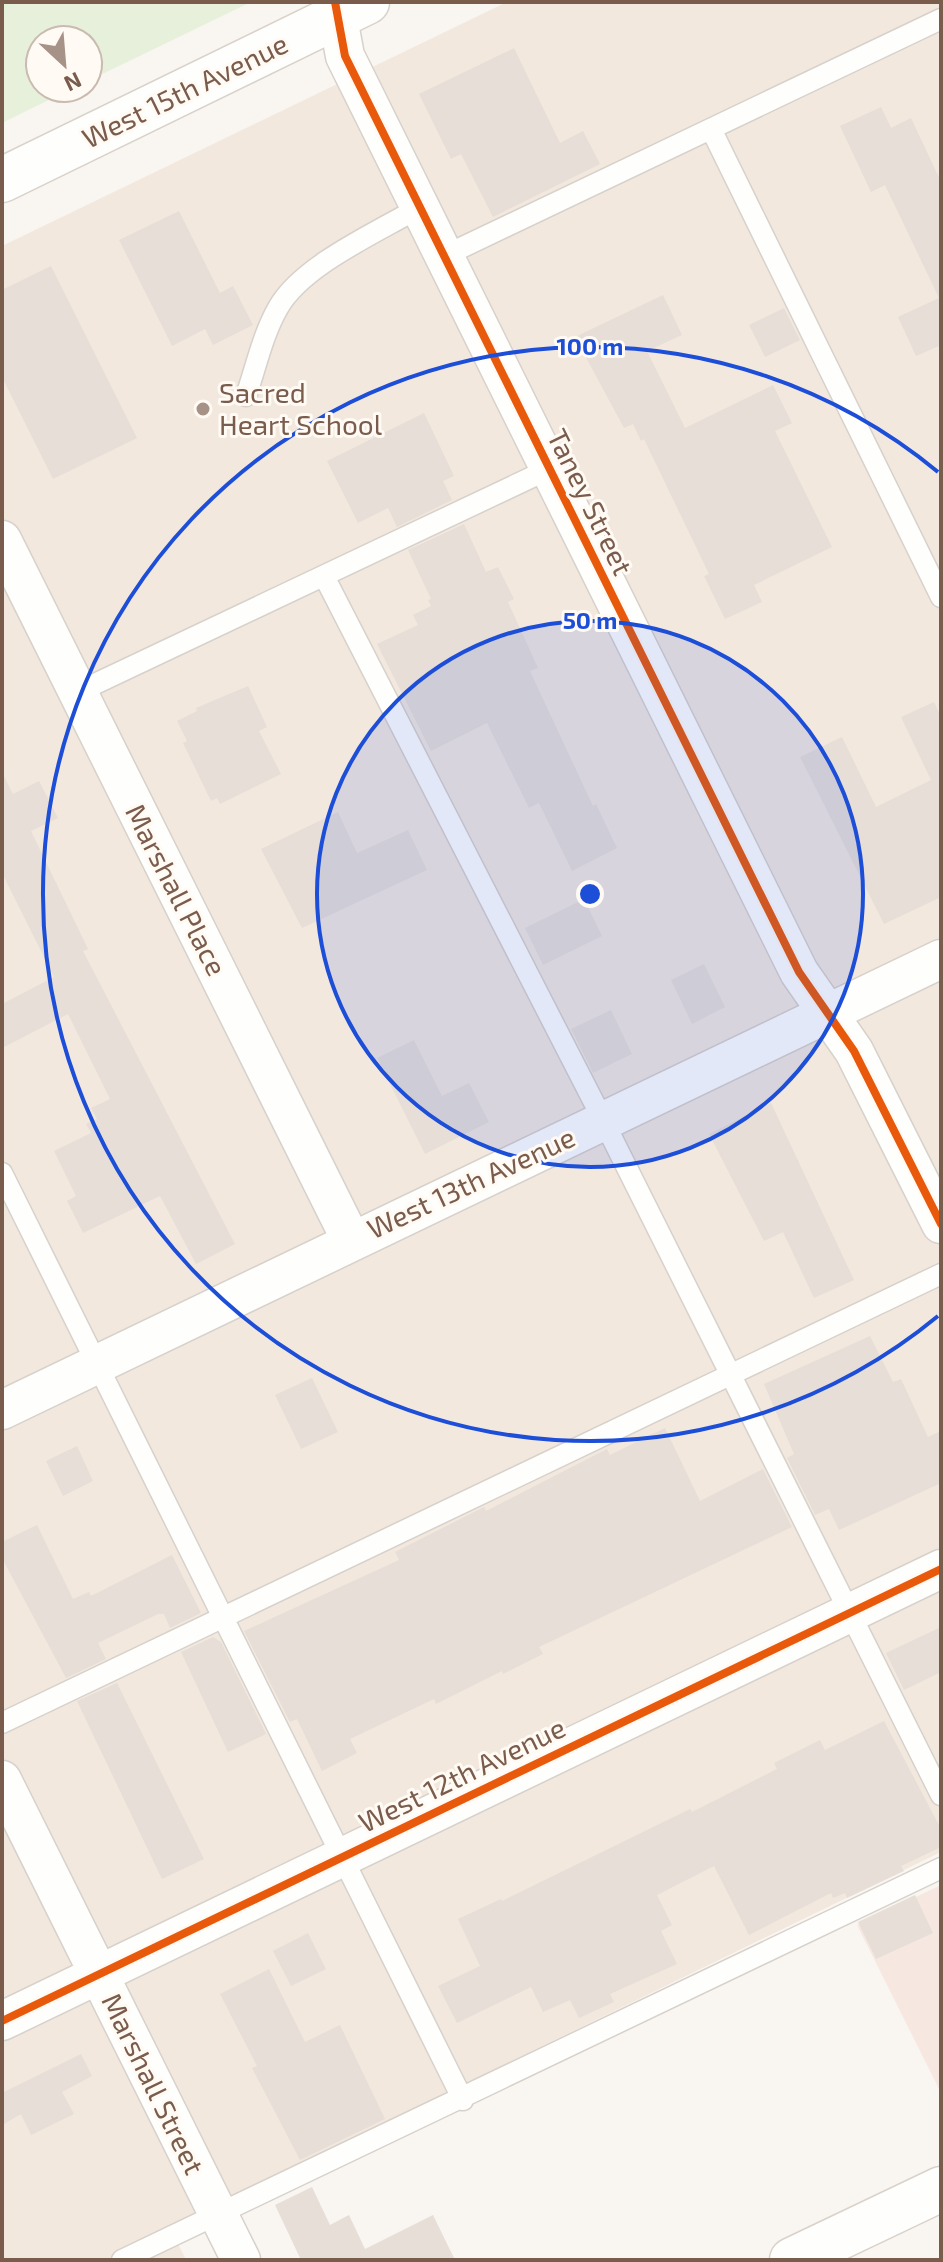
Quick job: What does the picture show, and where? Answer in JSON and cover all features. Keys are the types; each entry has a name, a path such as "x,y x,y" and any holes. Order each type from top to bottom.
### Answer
{"main road":[{"name":"West 15th Avenue","path":"2,180 347,7"},
{"path":"792,2260 941,2189"}],"street":[{"name":"Taney Street","path":"347,7 345,56 799,972 854,1051 941,1224"},
{"name":"Marshall Place","path":"2,540 351,1240"},
{"name":"West 13th Avenue","path":"2,1410 941,959"},
{"name":"West 12th Avenue","path":"2,2021 941,1569"},
{"name":"Marshall Street","path":"2,1780 241,2260"}],"lane":[{"path":"444,256 941,19"},
{"path":"711,129 941,597"},
{"path":"246,396 278,307 292,288 309,274 420,207"},
{"path":"78,692 325,578 549,469"},
{"path":"325,578 603,1120 941,1795"},
{"path":"2,1173 463,2100"},
{"path":"2,1723 941,1274"},
{"path":"122,2260 463,2100 941,1868"}],"shaded area":[{"path":"507,2 941,2 941,1852 170,2227 186,2260 2,2260 2,246"},
{"path":"941,1885 941,2093 857,1925"}],"green space":[{"path":"2,2 251,2 104,73 104,24 24,24 24,104 41,104 2,123"}],"building":[{"path":"514,48 560,143 583,131 600,164 493,217 461,154 451,159 419,94"},
{"path":"881,107 891,128 911,118 941,182 941,345 916,356 898,317 939,298 885,185 871,192 840,126"},
{"path":"179,211 220,293 233,286 253,325 213,345 205,329 172,346 119,240"},
{"path":"51,266 137,438 53,479 2,377 2,290"},
{"path":"663,295 682,335 647,351 685,428 773,385 792,423 775,431 832,547 754,585 762,602 725,619 704,576 709,574 644,439 641,441 633,424 624,428 575,337"},
{"path":"784,308 800,340 765,357 749,325"},
{"path":"424,413 454,476 443,481 452,500 397,527 388,508 358,523 327,461"},
{"path":"464,524 486,572 498,567 514,599 508,602 538,668 530,671 593,806 596,804 617,848 572,871 539,803 529,808 487,723 431,751 377,644 418,625 413,615 431,606 428,600 431,599 408,550"},
{"path":"248,686 267,727 259,731 281,774 220,804 217,798 211,801 183,743 187,741 177,721 197,711 196,708"},
{"path":"934,702 941,717 941,897 884,924 800,757 842,737 876,807 931,780 901,717"},
{"path":"2,772 13,794 39,781 58,818 31,831 88,949 83,951 235,1244 196,1264 160,1196 83,1233 67,1201 76,1196 54,1151 91,1133 86,1124 97,1119 91,1108 110,1099 68,1014 2,1048 2,1004 54,977 2,873"},
{"path":"338,812 357,853 408,830 427,870 302,928 261,849"},
{"path":"584,899 602,936 543,965 525,928"},
{"path":"704,964 725,1007 692,1024 671,980"},
{"path":"611,1010 632,1054 593,1073 571,1029"},
{"path":"414,1040 442,1096 469,1083 489,1122 425,1154 377,1058"},
{"path":"771,1103 854,1280 814,1298 783,1232 764,1241 709,1134"},
{"path":"870,1336 893,1382 901,1379 928,1437 941,1431 941,1483 839,1530 829,1509 815,1515 787,1458 794,1454 764,1384"},
{"path":"312,1378 338,1432 301,1449 275,1395"},
{"path":"665,1428 700,1501 763,1469 792,1527 539,1647 543,1654 503,1674 502,1671 436,1704 434,1699 350,1739 357,1753 322,1771 297,1719 290,1722 244,1631 399,1560 395,1552 484,1507 486,1511 607,1449 610,1455"},
{"path":"77,1446 93,1481 63,1496 46,1461"},
{"path":"37,1525 73,1599 89,1592 91,1596 172,1555 201,1613 170,1628 164,1614 158,1614 98,1643 106,1659 66,1678 2,1558 2,1542"},
{"path":"941,1627 941,1672 904,1690 886,1653"},
{"path":"213,1637 221,1642 266,1734 228,1752 181,1652"},
{"path":"117,1683 204,1859 162,1879 77,1701"},
{"path":"884,1721 941,1829 941,1847 901,1866 904,1871 847,1898 845,1893 833,1898 831,1893 749,1935 714,1866 657,1895 672,1925 661,1931 677,1964 610,1994 614,2002 579,2018 570,2000 543,2012 531,1987 457,2023 438,1986 480,1966 458,1919 502,1901 690,1809 692,1812 777,1769 774,1763 820,1740 825,1750"},
{"path":"915,1895 933,1933 876,1959 858,1922"},
{"path":"308,1933 326,1969 291,1986 273,1951"},
{"path":"269,1969 305,2042 340,2025 385,2119 300,2160 252,2068 257,2066 220,1994"},
{"path":"81,2054 92,2076 62,2092 74,2114 31,2135 21,2114 2,2125 2,2093"},
{"path":"312,2187 330,2225 349,2215 365,2249 433,2215 455,2260 301,2260 275,2205"}],"cycle path":[{"path":"335,2 345,56 799,972 854,1051 941,1224"},
{"path":"2,2021 941,1569"}],"place":[{"name":"Sacred Heart School","path":"203,409"}]}
